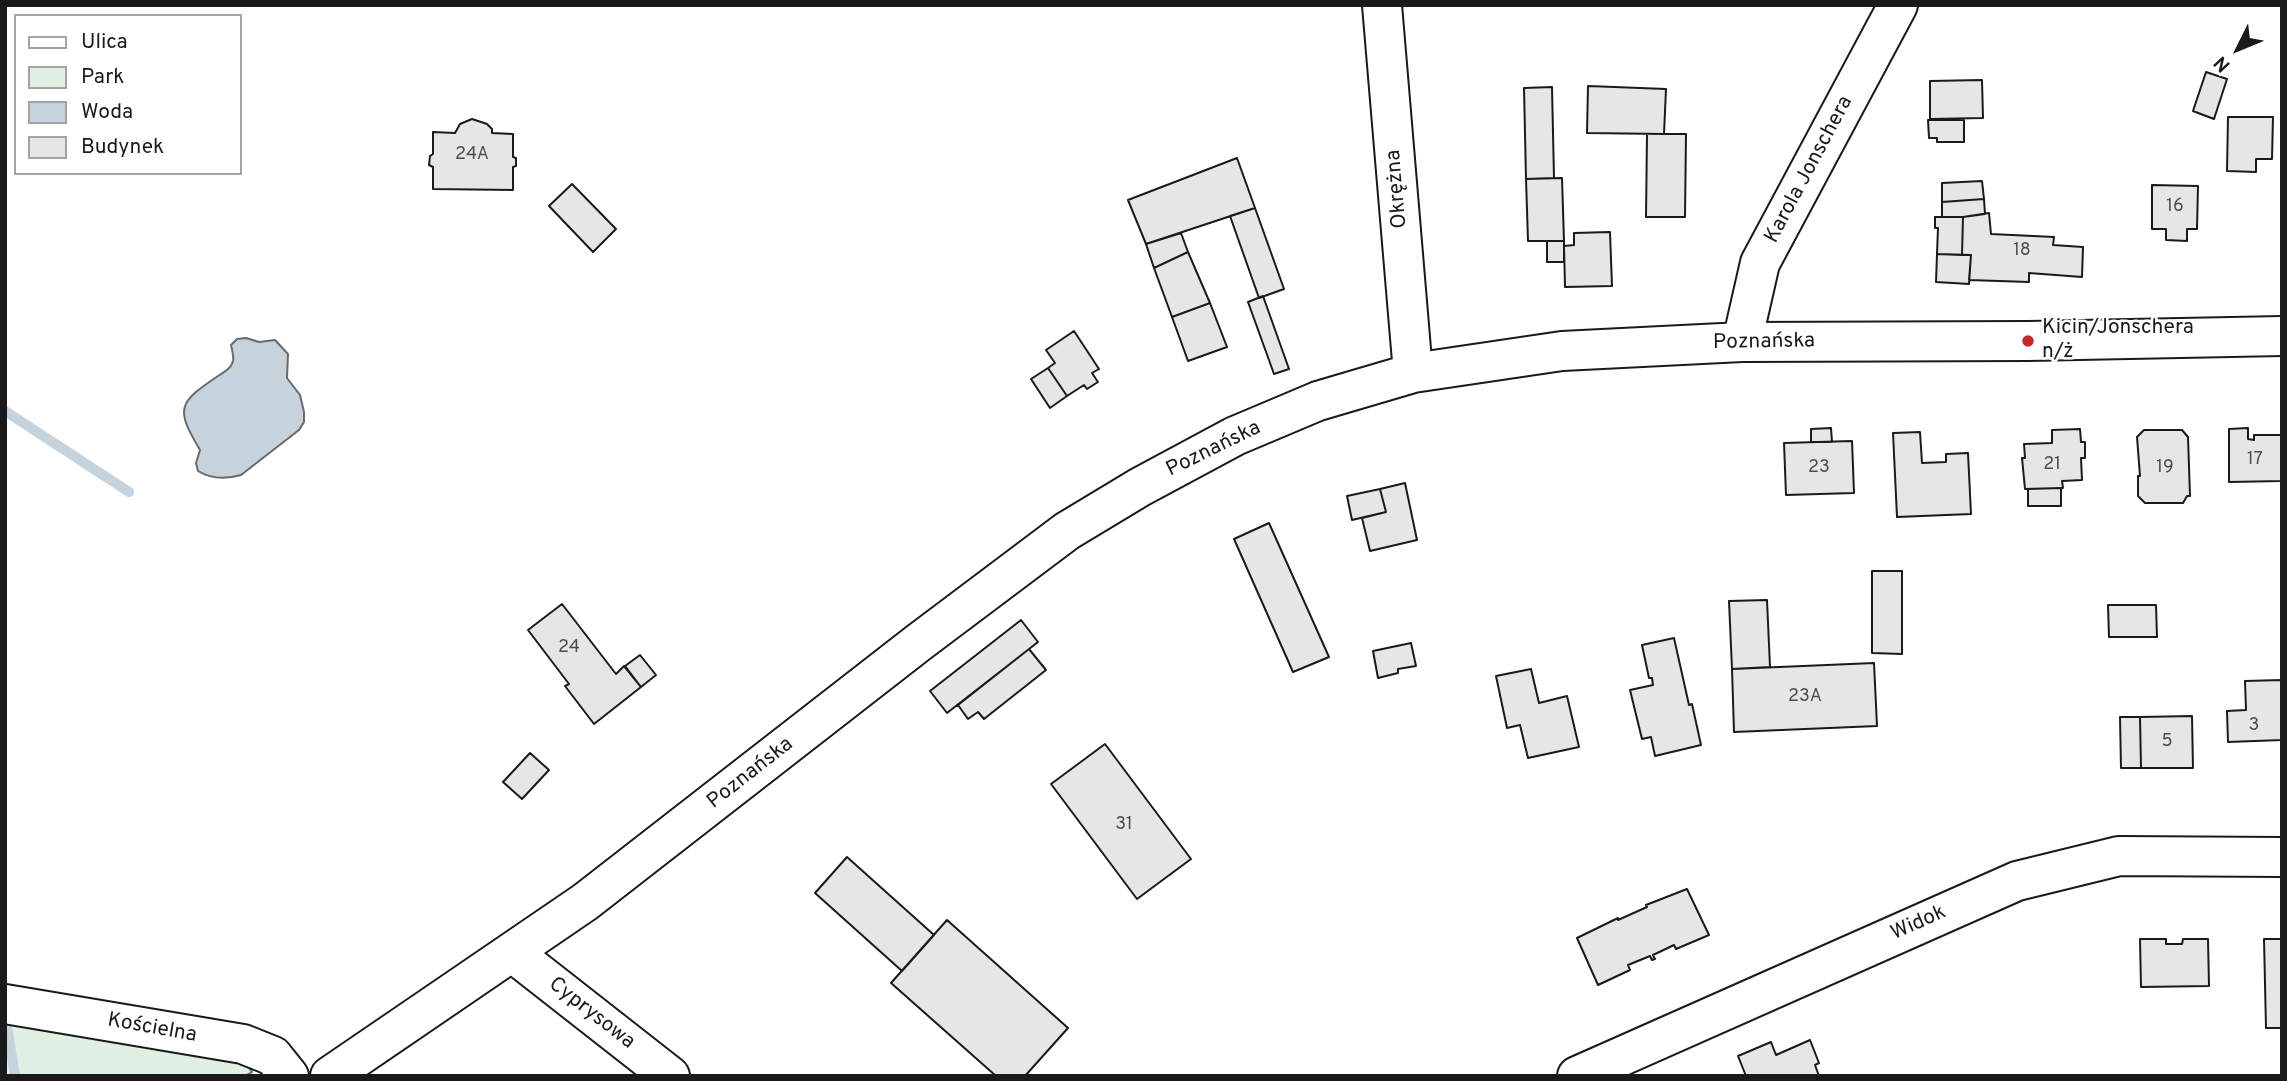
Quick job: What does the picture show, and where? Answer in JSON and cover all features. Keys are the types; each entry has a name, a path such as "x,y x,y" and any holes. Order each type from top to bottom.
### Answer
{"street":[{"name":"Okrężna","path":"1382,5 1413,373"},
{"name":"Karola Jonschera","path":"1742,342 1760,263 1898,5"},
{"name":"Poznańska","path":"330,1076 513,953 595,894 1067,531 1140,487 1235,436 1318,401 1413,373 1563,351 1742,342 2282,337"},
{"name":"Widok","path":"1577,1076 2017,881 2119,856 2282,857"},
{"name":"Cyprysowa","path":"513,953 670,1076"},
{"name":"Kościelna","path":"5,1004 243,1044 273,1056 289,1076"}],"green space":[{"path":"5,1018 242,1057 252,1072 245,1076 5,1076"}],"water":[{"path":"246,338 259,342 275,340 288,354 287,378 300,395 304,422 299,430 241,475 225,478 208,476 198,471 196,463 200,450 187,425 185,407 195,393 229,368 233,359 231,345 237,339"}],"building":[{"path":"2206,72 2227,79 2214,119 2193,111"},
{"path":"1982,80 1983,118 1930,119 1930,81"},
{"path":"1588,86 1666,89 1664,134 1587,133"},
{"path":"1552,87 1554,178 1526,179 1524,88"},
{"path":"2228,117 2273,117 2272,159 2256,159 2256,172 2227,171"},
{"path":"472,119 487,124 492,133 513,134 513,157 516,158 516,166 513,167 513,190 433,189 433,167 429,165 430,156 433,154 433,132 455,133 460,124"},
{"path":"1928,120 1964,120 1964,142 1937,142 1937,138 1929,138"},
{"path":"1647,134 1686,134 1685,217 1646,217"},
{"path":"1237,158 1255,208 1146,244 1128,200"},
{"path":"1562,178 1564,241 1528,241 1526,179"},
{"path":"1982,181 1984,199 1942,202 1942,183"},
{"path":"572,184 616,229 593,252 549,206"},
{"path":"2152,185 2198,186 2197,229 2187,229 2187,241 2166,240 2166,229 2152,229"},
{"path":"1984,199 1985,214 1942,217 1942,202"},
{"path":"1255,208 1284,289 1259,298 1230,216"},
{"path":"1989,213 1991,234 2054,237 2053,245 2083,247 2082,277 2029,273 2029,282 1969,280 1971,255 1962,255 1963,217"},
{"path":"1935,217 1963,217 1962,255 1937,254 1938,228 1935,228"},
{"path":"1610,232 1612,286 1565,287 1564,246 1574,245 1574,233"},
{"path":"1181,233 1188,252 1154,268 1146,244"},
{"path":"1547,241 1564,241 1564,262 1547,262"},
{"path":"1188,252 1210,303 1172,317 1154,268"},
{"path":"1937,254 1971,255 1969,284 1936,282"},
{"path":"1263,296 1289,369 1274,374 1248,302"},
{"path":"1210,303 1227,347 1188,361 1172,317"},
{"path":"1074,331 1099,369 1092,373 1098,382 1087,389 1084,385 1067,396 1048,368 1055,363 1046,350"},
{"path":"1048,368 1067,396 1050,408 1031,379"},
{"path":"1831,428 1832,442 1811,442 1811,429"},
{"path":"2248,428 2248,439 2254,440 2254,435 2282,435 2282,481 2229,482 2229,429"},
{"path":"2080,429 2081,442 2085,442 2085,458 2081,458 2082,480 2062,481 2063,488 2025,489 2022,458 2025,458 2024,444 2052,443 2052,430"},
{"path":"2144,430 2182,430 2188,437 2190,496 2187,496 2183,503 2145,503 2138,496 2140,476 2137,437"},
{"path":"1920,432 1922,463 1946,462 1946,454 1968,453 1971,514 1897,517 1893,433"},
{"path":"1852,441 1854,493 1786,495 1784,443"},
{"path":"1405,483 1417,540 1370,551 1362,518 1386,512 1380,489"},
{"path":"2061,488 2061,506 2028,506 2028,489"},
{"path":"1380,489 1386,512 1352,520 1347,496"},
{"path":"1269,523 1329,657 1293,672 1234,539"},
{"path":"1872,571 1902,571 1902,654 1872,653"},
{"path":"1767,600 1770,667 1732,669 1729,601"},
{"path":"562,604 616,674 624,666 641,687 594,724 565,686 569,684 528,630"},
{"path":"2108,605 2156,605 2157,637 2109,637"},
{"path":"1021,620 1038,642 947,713 930,691"},
{"path":"1674,638 1701,745 1655,756 1651,737 1642,739 1630,690 1653,685 1642,645"},
{"path":"1411,643 1416,666 1398,669 1398,673 1378,678 1373,651"},
{"path":"1029,649 1046,670 984,719 978,712 968,719 958,705"},
{"path":"640,655 656,675 641,687 625,666"},
{"path":"1874,663 1877,726 1734,732 1732,669"},
{"path":"1531,669 1539,703 1567,696 1579,747 1528,758 1520,725 1507,728 1496,676"},
{"path":"2282,680 2282,740 2228,742 2227,711 2246,710 2245,681"},
{"path":"2192,716 2193,768 2141,768 2140,717"},
{"path":"2120,717 2140,717 2141,768 2121,768"},
{"path":"1105,744 1191,859 1137,899 1051,784"},
{"path":"530,753 549,770 522,799 503,782"},
{"path":"847,857 934,935 902,971 815,893"},
{"path":"1687,889 1709,935 1676,949 1674,945 1653,955 1655,959 1652,960 1650,956 1628,965 1630,970 1598,985 1577,938"},
{"path":"947,920 1068,1028 1025,1076 996,1076 891,983"},
{"path":"2140,939 2166,939 2166,944 2182,944 2183,939 2208,939 2209,986 2141,987"},
{"path":"2264,939 2282,939 2282,1028 2266,1028"},
{"path":"1810,1040 1819,1063 1815,1065 1819,1076 1746,1076 1738,1056 1771,1042 1776,1055"}],"waterway":[{"path":"5,411 129,492"},
{"path":"6,1021 15,1076"}],"place":[{"name":"Kicin/Jonschera n/ż","path":"2028,341"}]}
